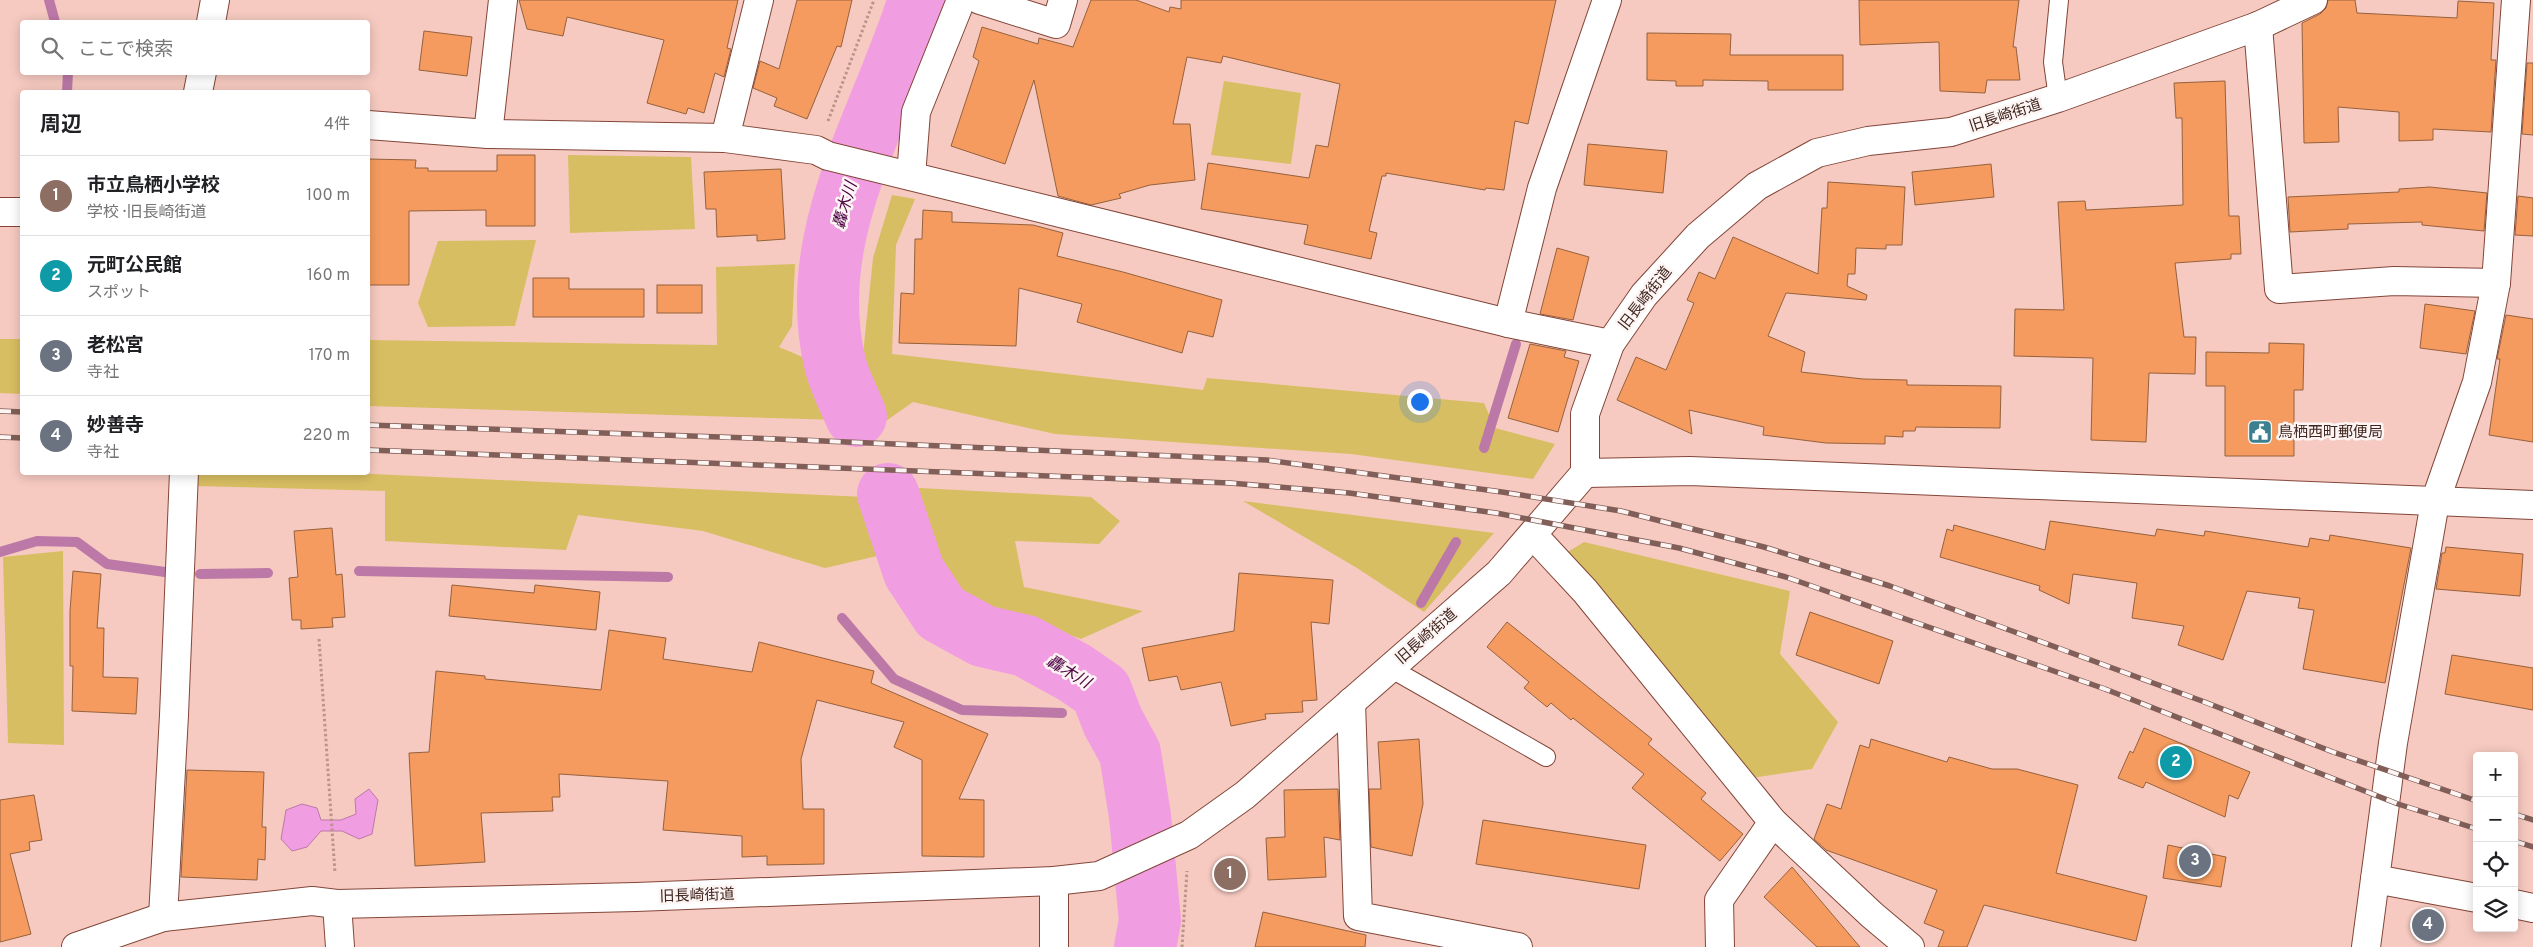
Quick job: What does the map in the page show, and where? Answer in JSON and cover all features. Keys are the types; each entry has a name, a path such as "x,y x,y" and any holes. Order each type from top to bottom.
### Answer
{"street":[{"path":"211,20 215,0"},
{"path":"488,134 503,0"},
{"path":"725,138 759,0"},
{"path":"912,176 916,112 961,0"},
{"path":"980,0 1056,24 1063,0"},
{"path":"1508,323 1542,188 1607,0"},
{"name":"旧長崎街道","path":"76,947 163,917 312,901 337,904 636,898 1054,881 1099,876 1180,840 1245,795 1499,573 1585,473 1585,414 1610,344 1644,295 1698,236 1757,186 1816,154 1868,141 1951,132 2058,98 2258,26 2313,0"},
{"path":"2366,947 2393,743 2435,502 2477,382 2496,283 2516,0"},
{"path":"2258,26 2279,289 2394,281 2496,283"},
{"path":"198,90 201,75"},
{"path":"370,124 488,134 725,138 822,153 1508,323 1610,344"},
{"path":"0,212 20,212"},
{"path":"1585,473 1690,471 2533,505"},
{"path":"163,917 184,475"},
{"path":"1533,535 1585,591 1773,822 1872,915 1910,947"},
{"path":"1352,702 1358,916 1518,947"},
{"path":"1720,947 1719,900 1773,822"},
{"path":"2375,879 2473,897"},
{"path":"1054,881 1054,947"},
{"path":"337,904 340,947"},
{"path":"2518,905 2533,908"}],"lane":[{"path":"2058,98 2053,62 2059,0"},
{"path":"1390,668 1546,757"}],"path":[{"path":"822,153 874,0"},
{"path":"319,639 333,838"},
{"path":"1180,840 1182,947"}],"shaded area":[{"path":"1224,81 1301,93 1291,164 1211,155"},
{"path":"568,155 691,157 695,229 570,233"},
{"path":"892,195 915,199 896,245 892,354 1203,390 1207,378 1484,403 1495,428 1555,444 1533,479 1351,454 1055,434 913,402 883,423 862,364 873,258"},
{"path":"536,240 515,326 428,327 418,303 438,241"},
{"path":"795,264 792,326 779,347 824,366 842,420 370,406 370,340 717,345 716,267"},
{"path":"0,339 20,339 20,394 0,393"},
{"path":"370,474 865,497 886,554 825,568 703,531 578,515 566,550 385,541 385,491 196,486 196,475"},
{"path":"901,487 1091,497 1120,521 1099,544 1015,541 1024,587 1143,611 1081,639 972,600 938,563"},
{"path":"1243,501 1494,533 1424,612 1357,568"},
{"path":"1584,542 1790,591 1780,654 1838,722 1812,769 1745,779 1558,558"},
{"path":"63,551 64,745 8,743 3,557"},
{"path":"369,789 378,800 372,834 359,839 342,831 321,831 307,847 292,851 281,839 286,810 302,804 317,808 321,820 341,820 356,814 355,799"}],"building":[{"path":"519,0 738,0 727,48 731,49 724,77 715,73 704,113 688,108 686,114 647,103 664,40 567,17 563,36 527,29"},
{"path":"797,0 852,0 841,47 837,46 807,119 774,106 777,98 753,88 760,61 779,69"},
{"path":"1091,0 1136,0 1169,12 1170,7 1181,9 1181,0 1556,0 1528,124 1515,121 1504,190 1486,188 1485,190 1386,173 1386,176 1382,176 1369,231 1377,233 1371,259 1304,244 1308,225 1201,209 1208,163 1309,178 1316,145 1328,147 1340,84 1223,56 1221,63 1187,57 1173,124 1190,124 1195,180 1150,185 1119,194 1121,198 1091,205 1058,196 1034,80 1005,164 951,146 979,61 973,57 982,27 1038,44 1039,38 1073,47"},
{"path":"1859,0 2019,0 2013,47 2016,47 2020,80 1987,80 1985,93 1940,91 1939,42 1860,45"},
{"path":"2328,0 2355,0 2357,13 2457,18 2458,1 2494,3 2491,60 2496,60 2491,132 2433,129 2433,140 2399,141 2399,112 2338,107 2339,142 2304,143 2302,23 2320,14 2326,8"},
{"path":"424,31 472,37 467,76 419,70"},
{"path":"1647,33 1731,34 1730,55 1843,55 1843,90 1768,90 1768,81 1703,80 1703,86 1676,86 1676,81 1647,80"},
{"path":"2527,63 2533,63 2533,135 2522,134"},
{"path":"2225,81 2229,216 2239,216 2241,254 2231,254 2231,259 2175,263 2184,337 2196,337 2195,374 2149,373 2146,442 2091,440 2093,358 2014,356 2015,309 2064,310 2058,202 2085,201 2086,210 2183,205 2182,118 2176,118 2174,83"},
{"path":"1588,144 1667,151 1663,193 1584,185"},
{"path":"497,155 535,155 535,226 486,226 486,210 409,211 409,285 370,285 370,159 416,160 415,168 428,168 428,171 497,171"},
{"path":"1991,164 1994,197 1915,205 1912,172"},
{"path":"781,169 785,239 757,241 757,235 717,237 716,209 706,209 704,172"},
{"path":"1828,182 1905,187 1902,245 1886,245 1886,249 1856,248 1855,274 1848,274 1847,286 1867,295 1866,300 1786,293 1768,336 1805,352 1801,372 1863,379 1907,380 1907,385 2001,386 2000,428 1916,427 1915,431 1903,431 1903,437 1885,436 1885,444 1826,443 1763,435 1764,427 1689,410 1692,434 1617,400 1636,357 1666,370 1694,303 1687,300 1699,272 1715,279 1733,237 1818,274 1822,208 1827,208"},
{"path":"2430,187 2487,193 2484,231 2422,225 2422,222 2348,224 2348,229 2290,232 2288,197 2399,192 2399,189"},
{"path":"2518,196 2533,198 2533,236 2515,235"},
{"path":"923,210 952,212 952,222 1033,225 1063,233 1057,256 1123,272 1222,300 1213,337 1188,331 1182,353 1077,322 1082,304 1019,288 1016,346 899,343 901,293 914,294 915,239 922,239"},
{"path":"1557,248 1589,257 1573,320 1540,314"},
{"path":"533,278 569,278 569,289 644,289 644,317 533,317"},
{"path":"657,285 702,285 702,313 657,313"},
{"path":"2425,304 2475,311 2466,354 2420,348"},
{"path":"2506,315 2533,319 2533,442 2489,435 2500,359 2497,359"},
{"path":"2269,343 2304,344 2303,390 2294,390 2294,456 2225,456 2225,386 2206,386 2206,352 2269,353"},
{"path":"1530,344 1566,351 1564,357 1579,361 1558,432 1508,418"},
{"path":"2050,521 2155,536 2157,529 2204,536 2205,531 2308,547 2310,538 2329,541 2330,535 2411,548 2385,683 2303,669 2314,610 2298,608 2300,598 2247,591 2223,660 2178,645 2184,626 2132,618 2137,583 2073,574 2069,604 2039,590 2040,586 1940,557 1947,529 1953,531 1954,525 2045,550"},
{"path":"332,528 336,575 342,574 345,617 332,618 333,627 301,629 301,620 292,620 289,578 298,577 294,531"},
{"path":"2446,547 2523,554 2520,596 2436,589 2442,553 2445,553"},
{"path":"73,571 101,574 97,628 104,628 103,677 138,678 136,714 72,711 73,666 70,666 70,611"},
{"path":"1239,573 1333,580 1329,624 1311,622 1317,700 1302,701 1303,712 1265,714 1266,719 1231,726 1221,682 1181,690 1177,676 1149,681 1142,648 1234,631"},
{"path":"452,585 534,593 535,585 600,592 596,630 449,616"},
{"path":"1810,612 1893,641 1879,684 1796,655"},
{"path":"1507,622 1652,739 1648,744 1706,793 1701,799 1743,834 1720,861 1632,788 1644,774 1573,718 1571,720 1551,703 1547,707 1524,688 1529,682 1487,647"},
{"path":"609,630 666,638 663,659 752,672 759,642 874,671 871,683 988,734 959,799 984,800 984,857 922,856 922,760 894,747 904,722 817,700 801,759 803,809 824,809 824,864 767,865 767,856 742,857 742,836 663,830 668,781 559,774 560,797 552,797 553,811 481,813 485,862 415,866 409,753 429,752 436,671 485,676 485,679 601,690"},
{"path":"2452,655 2533,668 2533,710 2445,694"},
{"path":"2144,728 2250,772 2238,799 2229,795 2225,817 2146,782 2143,788 2118,778 2130,751 2133,753"},
{"path":"1419,739 1423,804 1412,856 1371,847 1369,789 1381,789 1378,742"},
{"path":"1871,739 1947,762 1949,757 1992,769 2017,769 2078,785 2056,873 2147,896 2136,941 1984,905 1967,947 1938,947 1944,931 1924,923 1937,890 1826,850 1814,839 1827,804 1841,809 1860,745 1869,748"},
{"path":"187,770 264,772 262,827 266,827 265,860 258,859 257,880 181,877"},
{"path":"1338,789 1340,840 1324,837 1326,877 1268,880 1266,838 1285,837 1284,790"},
{"path":"34,795 42,840 29,842 30,850 10,854 31,934 0,942 0,800"},
{"path":"1483,820 1646,845 1639,889 1476,864"},
{"path":"2168,845 2226,857 2221,887 2163,878"},
{"path":"1792,867 1860,947 1817,947 1764,897"},
{"path":"1263,912 1366,935 1365,947 1255,947"}],"waterway":[{"path":"49,0 54,20"},
{"name":"轟木川","path":"856,416 835,363 828,315 830,269 838,223 852,178 919,0"},
{"path":"67,90 68,75"},
{"path":"1484,448 1516,344"},
{"name":"轟木川","path":"888,494 914,572 941,613 983,636 1026,646 1075,673 1101,691 1113,722 1130,753 1140,816 1150,921 1145,947"},
{"path":"0,552 37,541 77,542 107,564 165,572"},
{"path":"1421,603 1456,542"},
{"path":"359,571 668,577"},
{"path":"200,574 268,573"},
{"path":"842,618 894,679 962,710 1062,713"}],"railway":[{"path":"0,411 20,412"},
{"path":"370,425 776,439 1267,460 1502,492 1621,511 1764,547 1890,586 2202,701 2333,752 2473,800"},
{"path":"0,437 20,438"},
{"path":"370,450 1230,483 1349,493 1496,513 1679,548 1786,577 2105,689 2398,804 2473,828"},
{"path":"2518,815 2533,820"},
{"path":"2517,842 2533,847"}],"place":[{"name":"鳥栖西町郵便局","path":"2260,432"},
{"name":"元町公民館","path":"2176,762"},
{"name":"老松宮","path":"2195,861"},
{"name":"市立鳥栖小学校","path":"1230,874"},
{"name":"妙善寺","path":"2428,925"}]}
